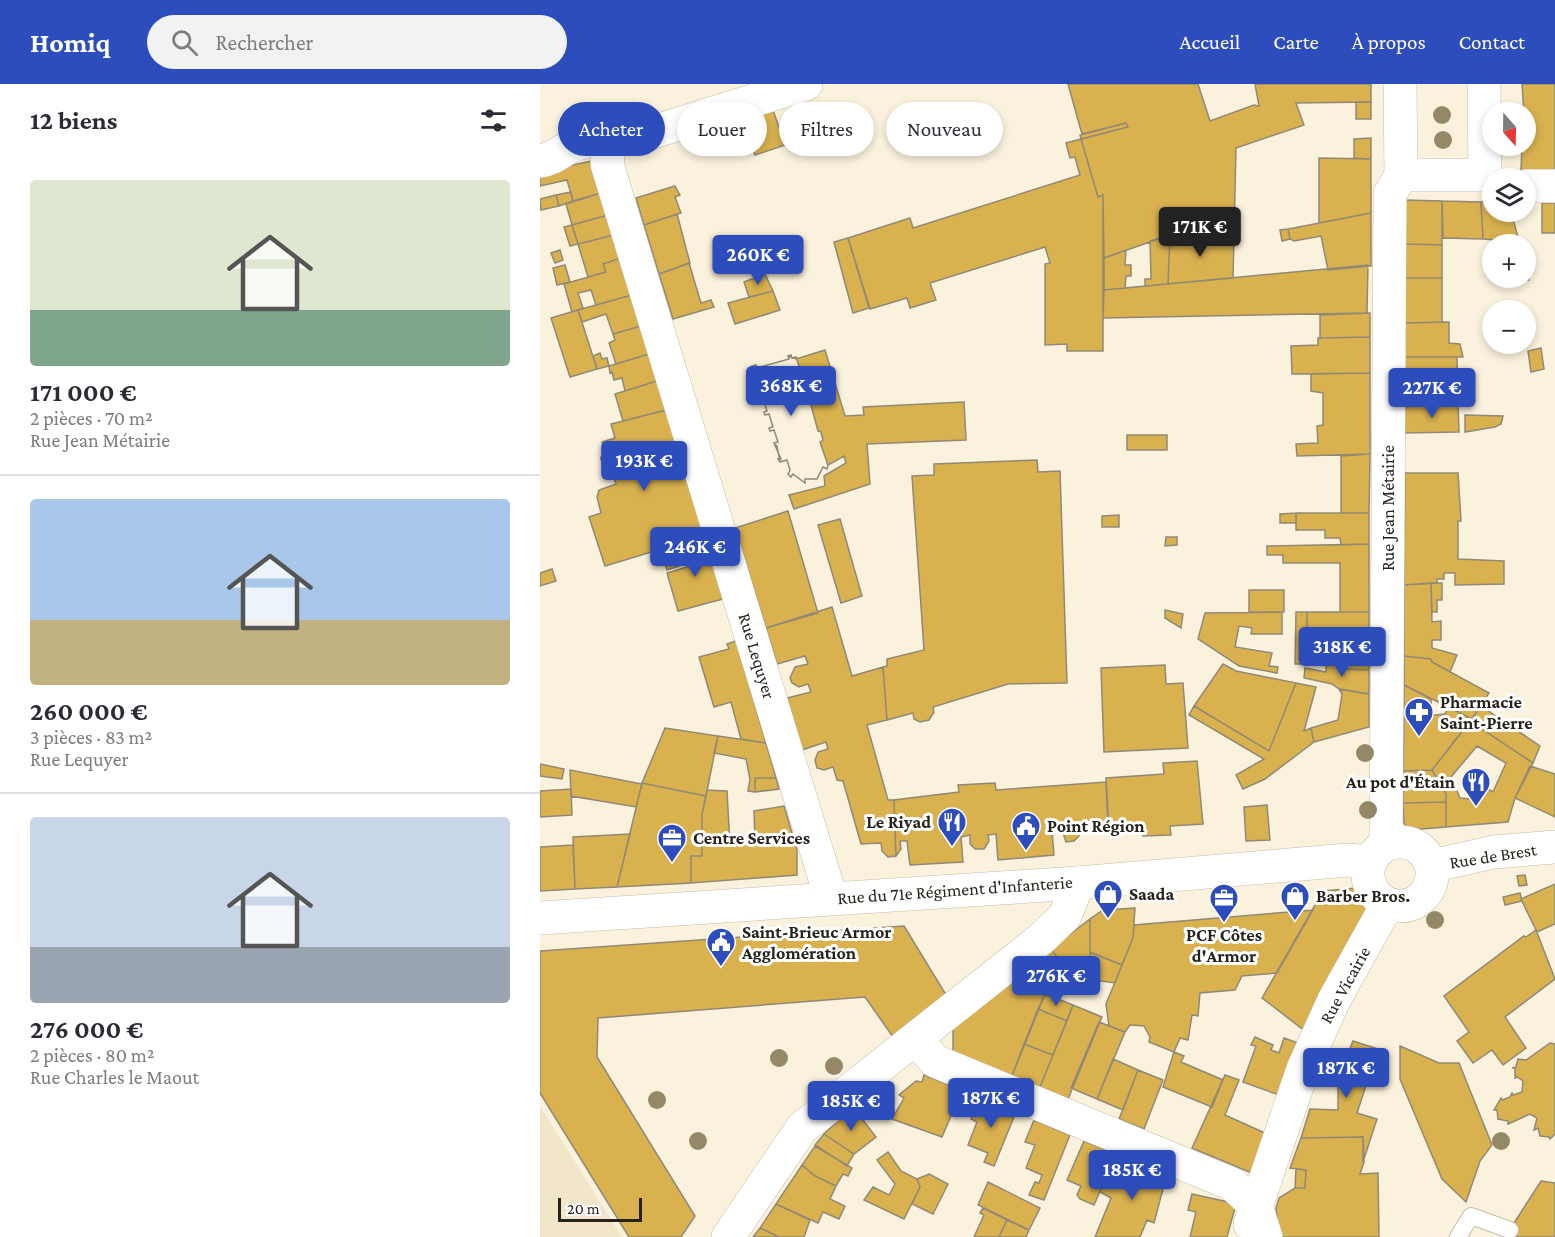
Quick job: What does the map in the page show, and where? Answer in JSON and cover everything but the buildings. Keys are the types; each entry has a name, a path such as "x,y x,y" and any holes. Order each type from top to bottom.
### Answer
{"street":[{"path":"665,128 806,84"},
{"path":"1400,84 1401,175 1482,177"},
{"path":"1484,84 1490,168"},
{"path":"540,161 553,159 558,156"},
{"name":"Rue Lequyer","path":"608,156 607,164 831,898"},
{"name":"Rue Jean Métairie","path":"1378,853 1390,194 1401,175"},
{"path":"1536,186 1555,186"},
{"path":"1408,843 1419,848 1431,866 1430,886 1417,902 1408,906 1387,905 1372,892 1367,873 1378,853 1408,843"},
{"name":"Rue de Brest","path":"1431,866 1494,852 1555,847"},
{"name":"Rue du 71e Régiment d'Infanterie","path":"540,918 1078,882 1348,860 1378,853"},
{"path":"728,1237 802,1128 879,1058 1041,939 1065,916 1078,882"},
{"name":"Rue Vicairie","path":"1246,1237 1303,1069 1334,1000 1387,905"},
{"path":"923,1025 924,1048 935,1061 1232,1184 1256,1206 1266,1237"}],"lane":[{"path":"1458,1237 1471,1216 1510,1230"}],"shaded area":[{"path":"540,1106 622,1237 540,1237"}],"place":[{"name":"Pharmacie Saint-Pierre","path":"1419,738"},
{"name":"Au pot d'Étain","path":"1476,808"},
{"name":"Le Riyad","path":"952,848"},
{"name":"Point Région","path":"1026,852"},
{"name":"Centre Services","path":"672,864"},
{"name":"Saada","path":"1108,920"},
{"name":"Barber Bros.","path":"1295,922"},
{"name":"PCF Côtes d'Armor","path":"1224,924"},
{"name":"Saint-Brieuc Armor Agglomération","path":"721,968"}]}
